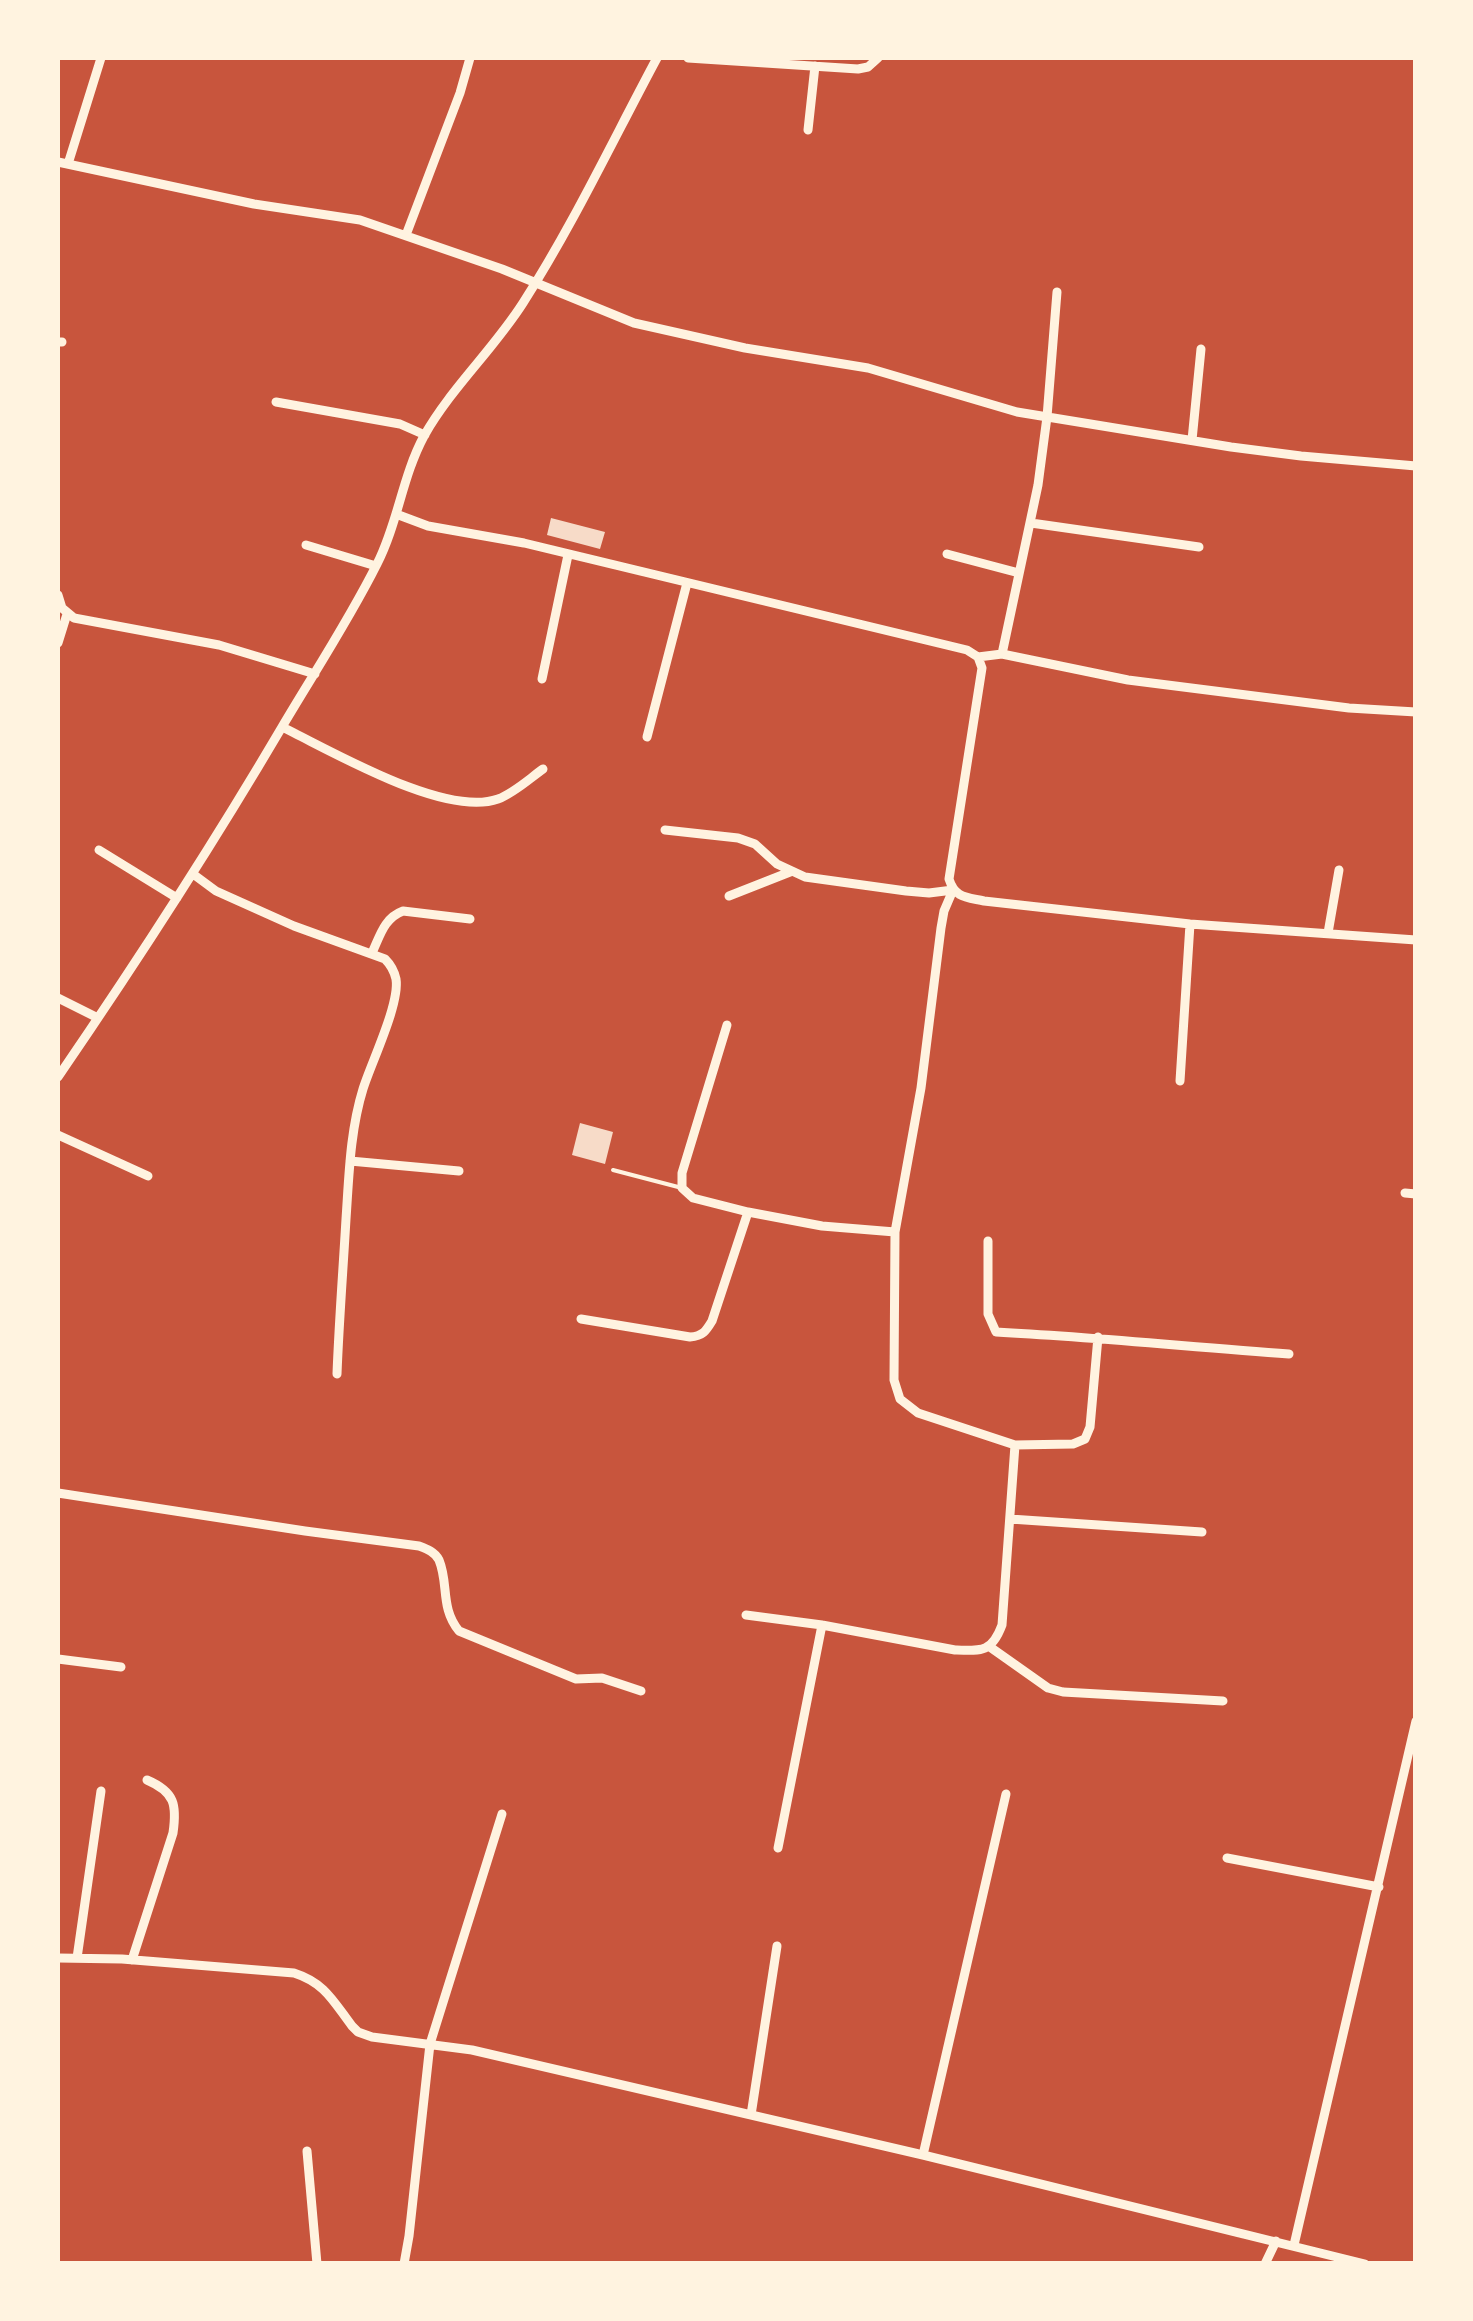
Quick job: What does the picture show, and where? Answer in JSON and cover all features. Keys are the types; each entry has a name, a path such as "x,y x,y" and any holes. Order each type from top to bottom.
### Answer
{"street":[{"path":"101,58 63,163 254,204 360,220 657,330 868,368 991,406 1301,456 1416,466"},
{"path":"406,235 470,58"},
{"path":"58,1077 193,874 315,674 376,566 409,469 425,435 536,283 656,58"},
{"path":"688,58 858,69 868,67 878,58"},
{"path":"808,130 814,66"},
{"path":"1002,654 1031,523 1047,418 1058,292"},
{"path":"1192,440 1202,348"},
{"path":"276,402 400,424 425,435"},
{"path":"396,514 428,526 524,543 967,650 978,658 982,668 949,879 959,894 984,902 1190,924 1416,940"},
{"path":"1031,523 1199,547"},
{"path":"306,546 376,566"},
{"path":"947,554 1019,572"},
{"path":"542,679 568,555"},
{"path":"647,737 687,583"},
{"path":"58,595 67,614 86,621 219,645 315,674"},
{"path":"58,642 67,614"},
{"path":"978,658 1002,654 1128,680 1349,708 1416,712"},
{"path":"282,727 403,785 476,803 508,794 543,769"},
{"path":"665,830 738,838 756,844 777,864 805,877 906,891 953,890"},
{"path":"98,850 177,898"},
{"path":"1328,933 1339,870"},
{"path":"729,896 790,872"},
{"path":"193,874 216,890 372,953 392,967 396,990 362,1093 350,1162 336,1374"},
{"path":"953,890 941,928 921,1088 895,1232 894,1380 900,1400 918,1413 1016,1445 1073,1444 1084,1439 1090,1426 1098,1338"},
{"path":"372,953 386,922 394,914 403,911 470,919"},
{"path":"1180,1081 1190,924"},
{"path":"58,998 98,1018"},
{"path":"727,1025 682,1173 682,1188 692,1198 748,1212 822,1226 895,1232"},
{"path":"58,1135 148,1176"},
{"path":"350,1162 458,1170"},
{"path":"581,1318 699,1336 712,1320 748,1212"},
{"path":"988,1241 988,1314 996,1332 1289,1354"},
{"path":"746,1615 955,1650 990,1647 1002,1624 1016,1445"},
{"path":"58,1493 420,1546 432,1551 439,1560 450,1620 458,1630 576,1680 602,1678 641,1691"},
{"path":"1010,1519 1202,1532"},
{"path":"778,1848 822,1626"},
{"path":"990,1647 1048,1688 1063,1692 1223,1701"},
{"path":"58,1659 121,1667"},
{"path":"1294,2245 1416,1721"},
{"path":"132,1960 176,1816 172,1797 162,1786 147,1780"},
{"path":"77,1958 100,1791"},
{"path":"924,2155 1006,1794"},
{"path":"404,2264 430,2044 502,1814"},
{"path":"1226,1858 1378,1887"},
{"path":"750,2115 777,1946"},
{"path":"58,1958 294,1972 322,1987 358,2032 372,2037 472,2050 924,2155 1365,2264"},
{"path":"307,2151 317,2264"},
{"path":"1266,2264 1276,2241"}],"lane":[{"path":"612,1170 682,1188"}],"building":[{"path":"551,518 605,532 600,549 547,535"},
{"path":"580,1123 613,1132 605,1164 572,1155"}]}
